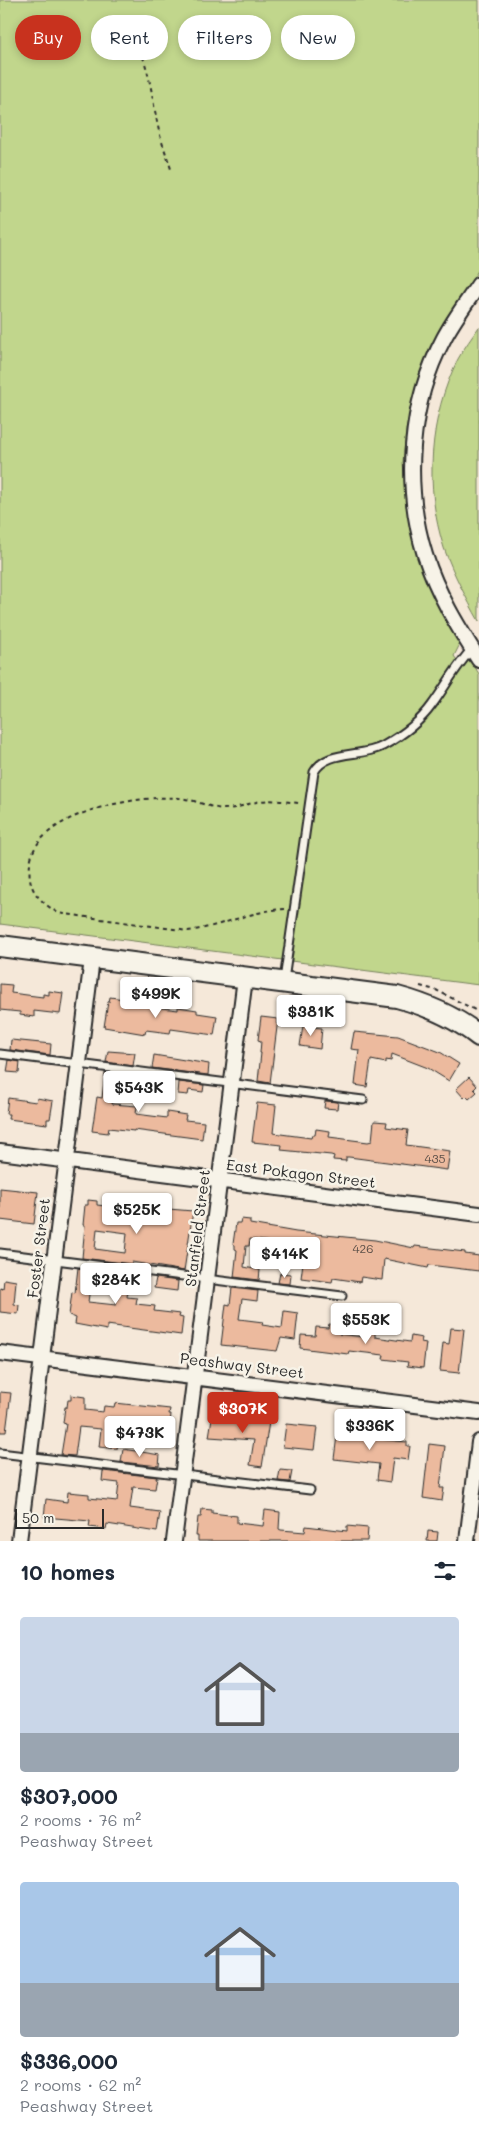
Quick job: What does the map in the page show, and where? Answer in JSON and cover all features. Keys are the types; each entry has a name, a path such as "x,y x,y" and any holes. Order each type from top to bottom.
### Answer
{"main road":[{"path":"0,946 397,997 434,1009 454,1019 479,1036"}],"street":[{"path":"476,654 459,629 426,556 418,528 413,492 412,463 422,397 432,366 444,338 479,284"},
{"name":"Foster Street","path":"19,1541 92,958"},
{"name":"Stanfield Street","path":"174,1541 245,978"},
{"name":"East Pokagon Street","path":"0,1152 479,1214"},
{"name":"Peashway Street","path":"0,1353 479,1413"},
{"path":"466,1541 479,1442"}],"lane":[{"path":"284,982 314,772 318,765 331,758 365,752 394,740 417,722 432,706 459,663 476,654"},
{"path":"0,1054 363,1100"},
{"path":"0,1253 342,1296"},
{"path":"0,1453 310,1490"}],"path":[{"path":"143,60 159,130 171,169"},
{"path":"294,910 273,910 209,928 188,931 58,913 42,903 33,891 30,864 32,853 40,840 59,825 116,803 161,798 182,798 224,809 264,800 309,804"}],"green space":[{"path":"0,0 479,0 479,269 442,326 428,355 415,391 406,430 403,462 406,497 414,537 442,609 460,644 454,656 461,666 466,661 472,662 479,674 479,985 0,924"},
{"path":"479,327 479,621 451,567 444,548 434,500 432,476 436,428 448,381 458,359"}],"building":[{"path":"0,984 12,985 11,993 43,997 43,994 49,995 49,991 63,993 60,1014 34,1011 34,1017 20,1015 20,1012 0,1010"},
{"path":"110,997 124,999 123,1003 178,1010 178,1007 197,1010 197,1013 217,1016 214,1035 171,1029 170,1033 146,1030 145,1034 104,1027"},
{"path":"261,1017 278,1019 270,1083 258,1081 261,1041 258,1040"},
{"path":"303,1026 322,1028 320,1049 300,1046"},
{"path":"354,1032 398,1036 440,1052 459,1064 449,1081 428,1068 392,1054 391,1061 386,1060 386,1063 371,1060 367,1087 355,1085 359,1050 351,1049"},
{"path":"11,1040 51,1044 50,1055 10,1050"},
{"path":"108,1051 135,1053 133,1066 106,1062"},
{"path":"154,1055 209,1064 208,1075 152,1068"},
{"path":"9,1060 20,1062 19,1073 7,1072"},
{"path":"105,1073 157,1079 156,1089 115,1084 112,1104 137,1106 136,1114 167,1118 167,1112 186,1115 185,1120 204,1122 202,1139 109,1128 108,1133 92,1131 97,1097 102,1098"},
{"path":"469,1077 477,1086 474,1089 477,1092 469,1099 466,1096 464,1098 456,1089"},
{"path":"179,1082 204,1085 203,1092 189,1090 188,1095 178,1094"},
{"path":"8,1098 36,1102 37,1098 53,1101 50,1119 47,1119 47,1124 8,1119 9,1114 6,1114"},
{"path":"325,1101 338,1102 337,1109 324,1108"},
{"path":"257,1103 276,1105 273,1133 311,1138 312,1135 315,1135 316,1129 330,1131 329,1137 368,1142 372,1141 374,1121 387,1122 386,1127 408,1130 406,1145 450,1151 447,1170 349,1157 346,1157 346,1161 333,1160 334,1156 331,1155 281,1150 282,1145 252,1142"},
{"path":"0,1188 38,1192 34,1224 0,1220"},
{"path":"88,1200 97,1201 97,1205 130,1209 131,1206 193,1211 184,1271 132,1262 132,1264 82,1258 85,1205 88,1205","holes":["97,1229 127,1233 125,1253 95,1249"]},
{"path":"241,1219 250,1220 250,1224 296,1232 375,1240 414,1248 415,1246 465,1252 465,1254 479,1256 479,1271 429,1265 428,1268 384,1259 382,1280 361,1277 360,1282 333,1278 332,1282 301,1278 304,1255 300,1255 301,1246 250,1239 249,1246 246,1246 244,1267 260,1270 259,1280 234,1277 237,1250 233,1244 236,1223 240,1223"},
{"path":"78,1268 130,1275 127,1297 137,1298 136,1304 155,1306 154,1311 180,1314 179,1317 183,1318 181,1335 107,1325 107,1330 75,1324 76,1318 69,1315 72,1292 75,1293","holes":["91,1280 119,1284 116,1305 88,1302"]},
{"path":"280,1273 291,1274 290,1284 278,1283"},
{"path":"156,1278 178,1281 177,1291 154,1288"},
{"path":"4,1279 16,1281 14,1304 19,1305 18,1314 0,1312 0,1288 3,1289"},
{"path":"232,1288 258,1291 257,1301 242,1299 239,1319 263,1322 262,1325 282,1328 284,1311 298,1313 295,1340 281,1338 277,1351 221,1345 226,1304 230,1305"},
{"path":"329,1324 340,1325 339,1334 363,1337 364,1331 375,1333 375,1337 410,1342 411,1336 422,1338 421,1342 426,1343 423,1368 407,1366 408,1362 383,1359 384,1355 349,1351 348,1354 300,1348 301,1335 315,1336 316,1327 328,1328"},
{"path":"451,1328 464,1329 459,1373 440,1371 443,1343 449,1344"},
{"path":"0,1392 11,1393 6,1432 0,1432"},
{"path":"71,1395 85,1397 85,1410 103,1412 104,1406 114,1407 115,1403 170,1409 169,1436 149,1433 150,1428 120,1425 117,1449 99,1447 101,1429 79,1427 75,1456 61,1455 66,1424 63,1423 65,1407 67,1407 68,1400 71,1400"},
{"path":"215,1415 269,1422 262,1467 250,1465 254,1440 209,1437 212,1418 215,1418"},
{"path":"286,1424 317,1427 314,1450 283,1447"},
{"path":"338,1428 360,1431 359,1437 407,1442 407,1446 410,1446 408,1460 393,1458 390,1482 377,1480 379,1464 334,1459"},
{"path":"429,1444 445,1446 440,1488 444,1488 442,1501 423,1498"},
{"path":"123,1449 160,1455 159,1466 121,1462"},
{"path":"280,1470 292,1471 290,1482 278,1481"},
{"path":"103,1471 157,1477 155,1489 133,1487 130,1508 160,1512 157,1532 107,1524 106,1529 89,1527 90,1521 44,1517 46,1499 67,1502 68,1492 89,1494 89,1498 117,1501 119,1483 102,1481"},
{"path":"202,1509 212,1510 212,1513 237,1516 237,1523 263,1526 265,1510 280,1512 279,1529 281,1530 305,1532 306,1526 347,1531 347,1526 368,1528 367,1541 198,1541 198,1536 196,1536 198,1517 201,1517"},
{"path":"428,1531 438,1532 437,1541 427,1541"}]}
